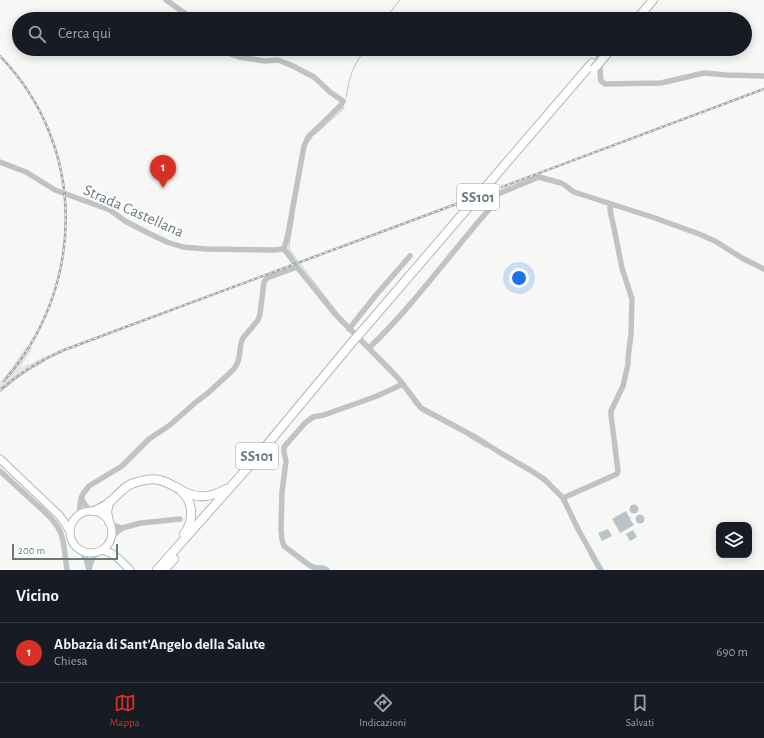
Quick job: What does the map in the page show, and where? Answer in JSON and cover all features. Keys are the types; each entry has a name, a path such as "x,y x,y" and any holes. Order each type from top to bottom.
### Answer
{"highway":[{"path":"637,12 647,0"},
{"path":"642,12 653,0"},
{"name":"SS101","path":"164,570 224,501 364,332 600,56"},
{"name":"SS101","path":"157,570 356,342"},
{"path":"93,511 109,502 126,486 148,479 158,480 195,496 214,495 230,487"},
{"path":"170,555 176,543 187,530 191,521 189,503 185,495 175,487"},
{"path":"109,502 107,512 110,523"}],"main road":[{"path":"0,460 59,515 70,530"},
{"path":"59,515 68,518 84,512 93,511 101,514 110,523 112,548 115,556"},
{"path":"78,515 71,525 70,530 71,540 77,548 86,553 99,551 110,552 130,570"},
{"path":"99,551 107,546 111,539"}],"street":[{"path":"166,0 183,12"},
{"path":"236,56 265,61 278,60 293,66 314,77 342,101 341,105 308,137 304,146 284,249 335,314 398,378 401,386 421,408 477,438 530,470 544,479 564,498 579,531 601,570"},
{"path":"598,56 601,66 601,81 605,84 661,83 704,73 764,76"},
{"name":"Strada Castellana","path":"0,162 26,172 55,190 110,210 125,221 148,233 183,247 218,250 284,249"},
{"path":"369,348 403,312 493,205 494,198 498,194 539,177 564,184 574,192 663,221 715,241 742,258 764,268"},
{"path":"564,498 618,473 611,411 623,386 628,364 632,299 622,268 611,215 611,204"},
{"path":"349,329 376,294 410,256"},
{"path":"78,515 83,494 89,486 122,466 149,439 170,425 230,372 237,364 243,338 258,320 264,282 267,278 297,267"},
{"path":"327,570 323,568 315,568 309,565 284,546 281,530 282,492 286,461 284,447 305,423 313,417 324,415 401,386"},
{"path":"0,471 55,523 60,531 67,570"},
{"path":"82,498 83,503 87,508 93,511"},
{"path":"111,539 122,528 141,523 180,519"},
{"path":"110,523 122,528"},
{"path":"81,551 86,558 89,569"},
{"path":"89,569 91,562 99,551"}],"shaded area":[{"path":"27,345 33,348 21,366 22,367 28,364 29,365 44,356 46,361 21,376 0,393 0,382"},
{"path":"634,504 639,509 634,514 629,509"},
{"path":"626,511 634,525 620,533 612,519"},
{"path":"640,514 645,519 640,524 635,519"},
{"path":"608,529 612,536 602,541 598,533"},
{"path":"633,530 637,537 630,541 626,534"}],"waterway":[{"path":"391,12 400,0"},
{"path":"346,97 352,72 361,56"},
{"path":"314,135 344,107"},
{"path":"308,143 312,137"},
{"path":"294,215 289,249 340,316"},
{"path":"411,399 416,406"},
{"path":"423,412 435,418"},
{"path":"469,437 487,448"},
{"path":"538,478 545,483"},
{"path":"589,555 598,570"}],"railway":[{"path":"0,56 29,92 49,132 62,174 66,217 62,261 50,303 31,344 4,381"},
{"path":"502,187 764,89"},
{"path":"0,390 30,367 64,350 467,200"}],"place":[{"name":"Abbazia di Sant’Angelo della Salute","path":"163,188"}]}
